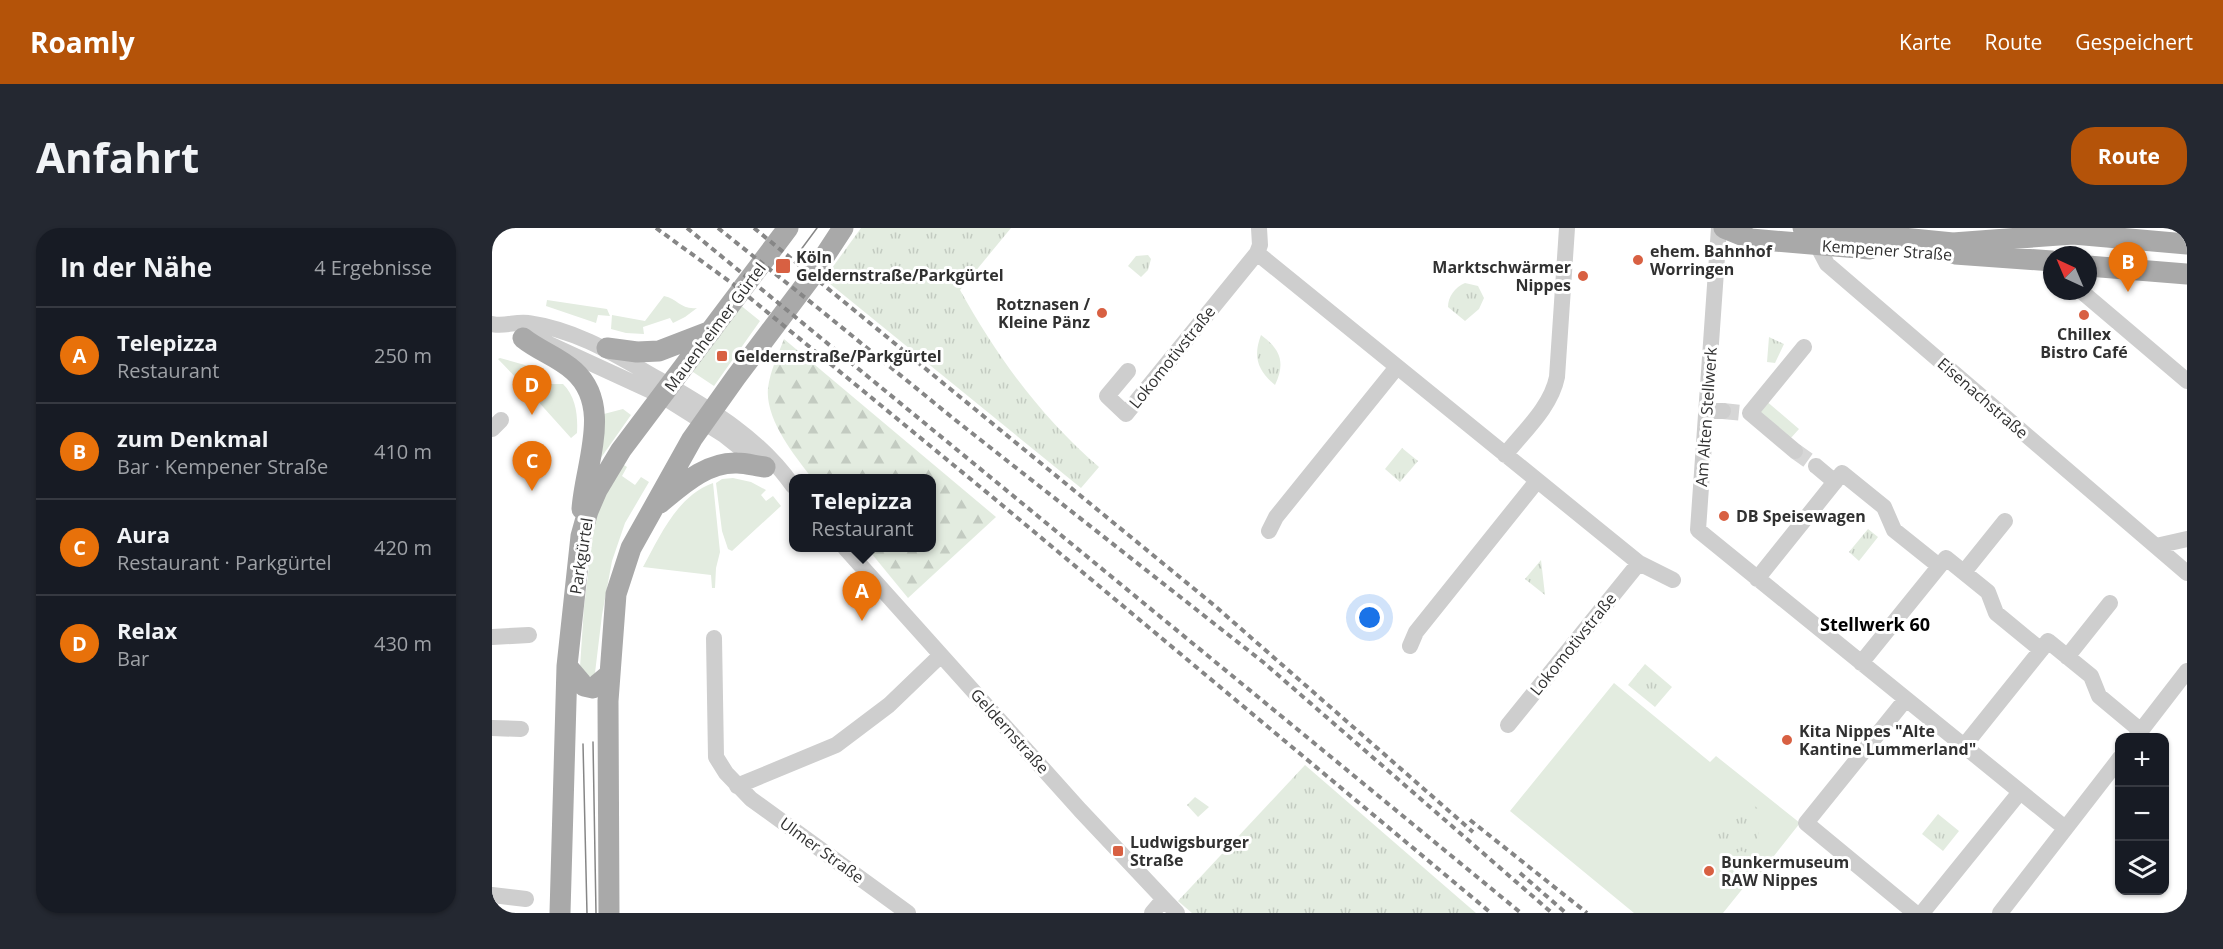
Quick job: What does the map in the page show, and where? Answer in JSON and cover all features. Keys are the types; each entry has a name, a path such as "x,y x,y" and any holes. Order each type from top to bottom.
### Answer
{"main road":[{"name":"Mauenheimer Gürtel","path":"666,391 788,228"},
{"path":"609,913 607,743 610,674 616,594 631,548 683,453 736,377 809,280 843,228"},
{"name":"Kempener Straße","path":"1724,228 1751,239 2043,261"},
{"name":"Kempener Straße","path":"1803,228 1953,243 2020,233 2073,234 2187,244"},
{"path":"2097,267 2187,274"},
{"path":"607,348 637,352 659,351 712,331"},
{"path":"523,338 573,370 592,395 595,422 584,487 581,536"},
{"name":"Parkgürtel","path":"560,913 567,666 581,536 588,511 605,475 624,445 666,391"},
{"path":"650,511 694,474 735,463 765,467"},
{"path":"567,666 584,686 593,688 610,674"}],"street":[{"path":"1259,228 1260,245 1257,253 1639,563 1673,580"},
{"path":"1505,455 1554,392 1557,377 1567,228"},
{"name":"Am Alten Stellwerk","path":"1719,228 1713,315 1714,411 1698,530 2065,828"},
{"path":"2020,233 2043,254"},
{"name":"Eisenachstraße","path":"1817,245 1827,264 2187,573"},
{"name":"Lokomotivstraße","path":"1128,371 1107,396 1126,414 1257,253"},
{"path":"2092,300 2187,381"},
{"path":"497,325 526,322 569,333 607,348 666,391 756,443 789,481"},
{"path":"497,325 523,338 536,338 555,345 666,391"},
{"path":"1796,451 1747,413 1804,347"},
{"path":"1269,531 1276,517 1397,367"},
{"path":"709,417 789,488"},
{"path":"1816,466 1836,482"},
{"path":"1758,579 1842,473 1884,507 1894,530 1939,566"},
{"path":"1410,646 1416,633 1537,481"},
{"path":"1964,572 2005,521"},
{"path":"2156,546 2187,539"},
{"name":"Geldernstraße","path":"849,552 1177,913"},
{"path":"1861,663 1946,558 1988,592 1996,613 2041,650"},
{"name":"Lokomotivstraße","path":"1508,725 1639,563"},
{"path":"2067,657 2110,603"},
{"path":"492,637 529,635"},
{"name":"Ulmer Straße","path":"714,638 716,757 737,786 751,799 908,913"},
{"path":"1964,746 2048,641 2091,676 2099,696 2137,733"},
{"path":"737,786 836,745 889,705 941,655"},
{"path":"2139,733 2187,671"},
{"path":"1906,699 1806,823 1916,913"},
{"path":"492,728 520,729"},
{"path":"2000,913 2115,764"},
{"path":"1922,913 2020,792"},
{"path":"492,895 526,899"},
{"path":"1152,913 1163,900"}],"green space":[{"path":"861,228 1011,228 960,290 989,339 1039,407 1099,467 1081,488 824,279"},
{"path":"1148,255 1151,259 1148,270 1141,277 1128,266 1136,256"},
{"path":"1465,283 1478,286 1484,298 1479,309 1465,321 1448,307 1453,293"},
{"path":"664,296 683,306 697,308 673,323 670,318 643,327 644,334 611,329 612,315 645,321"},
{"path":"547,300 607,309 610,316 598,315 596,323 546,306"},
{"path":"739,304 760,321 714,386 690,370"},
{"path":"1261,335 1273,345 1279,357 1280,369 1275,385 1264,374 1258,362 1257,350"},
{"path":"1769,337 1784,344 1775,363 1767,362"},
{"path":"784,339 996,517 908,598 870,552 936,552 936,474 809,474 782,436 771,412 768,388 774,363"},
{"path":"498,359 532,367 536,375 524,386"},
{"path":"550,384 563,384 573,400 577,433 571,438 535,398"},
{"path":"1765,400 1799,429 1790,439 1756,411"},
{"path":"623,409 631,415 598,462 600,415"},
{"path":"1402,448 1418,461 1400,482 1385,469"},
{"path":"621,463 627,467 622,476 635,485 641,477 649,482 625,523 612,561 595,673 586,677 580,667 584,607 594,525 601,500"},
{"path":"733,478 751,482 766,490 761,495 766,501 773,496 781,506 732,551 728,549 722,531 716,483 722,479"},
{"path":"713,483 720,552 715,588 712,588 711,575 643,567 663,530 680,507 700,489"},
{"path":"1868,529 1878,537 1859,561 1849,552"},
{"path":"1541,560 1545,595 1525,579"},
{"path":"1645,664 1672,687 1655,707 1628,685"},
{"path":"1614,683 1710,762 1716,756 1800,823 1755,880 1748,882 1723,913 1634,913 1510,811"},
{"path":"1305,765 1476,913 1192,913 1178,901"},
{"path":"1195,797 1209,807 1198,817 1187,805"},
{"path":"1745,799 1764,813 1753,855 1741,851 1730,856 1712,839"},
{"path":"1938,814 1959,831 1943,851 1922,834"}],"tunnel":[{"path":"1723,411 1743,413"},
{"path":"1795,451 1816,466"}],"tram line":[{"path":"797,255 817,228"},
{"path":"593,742 596,913"},
{"path":"583,744 587,913"}],"railway":[{"path":"656,228 733,284 1491,913"},
{"path":"687,228 1521,913"},
{"path":"718,228 954,419 1263,662 1552,913"},
{"path":"754,228 1215,606 1473,832"},
{"path":"1470,820 1587,913"},
{"path":"1520,873 1566,913"}],"place":[{"name":"ehem. Bahnhof Worringen","path":"1638,260"},
{"name":"Köln Geldernstraße/Parkgürtel","path":"783,266"},
{"name":"Marktschwärmer Nippes","path":"1583,276"},
{"name":"zum Denkmal","path":"2128,292"},
{"name":"Rotznasen / Kleine Pänz","path":"1102,313"},
{"name":"Chillex Bistro Café","path":"2084,315"},
{"name":"Geldernstraße/Parkgürtel","path":"722,356"},
{"name":"Relax","path":"532,415"},
{"name":"Aura","path":"532,491"},
{"name":"DB Speisewagen","path":"1724,516"},
{"name":"Telepizza","path":"862,621"},
{"name":"Kita Nippes \"Alte Kantine Lummerland\"","path":"1787,740"},
{"name":"Ludwigsburger Straße","path":"1118,851"},
{"name":"Bunkermuseum RAW Nippes","path":"1709,871"}],"district":[{"name":"Stellwerk 60","path":"1875,624"}]}
